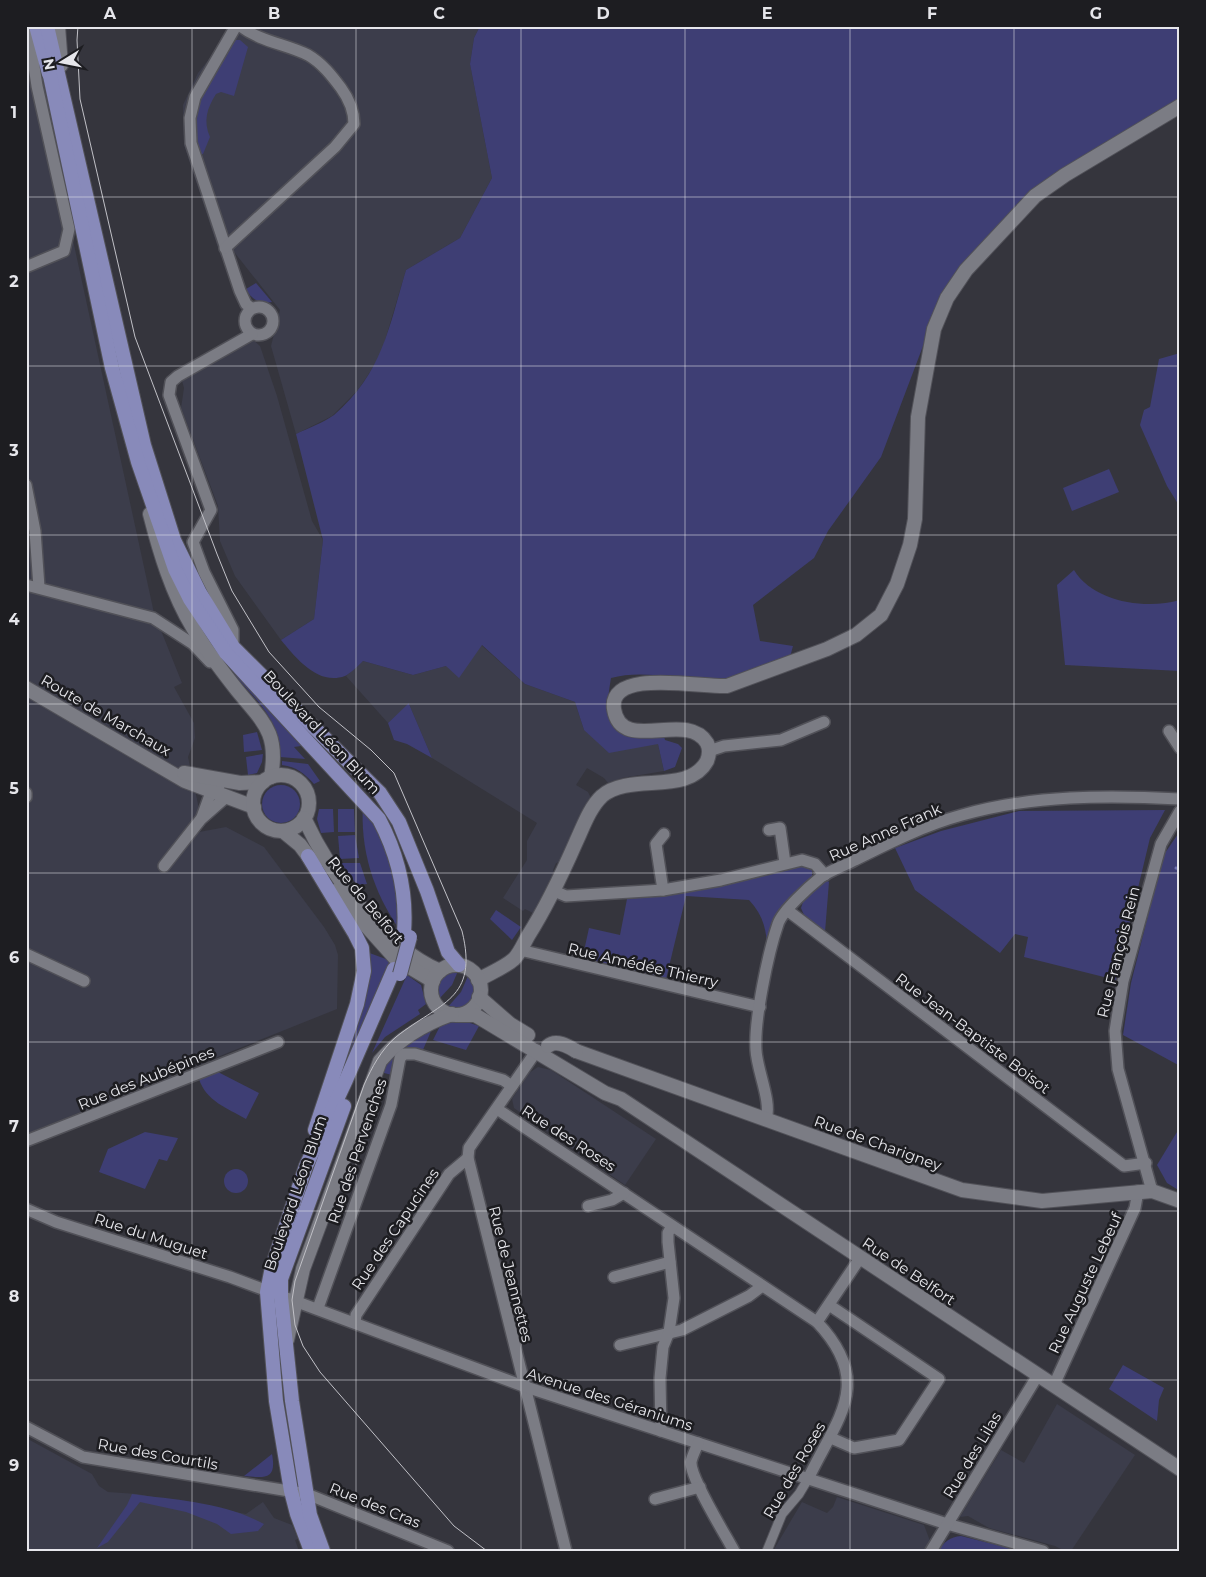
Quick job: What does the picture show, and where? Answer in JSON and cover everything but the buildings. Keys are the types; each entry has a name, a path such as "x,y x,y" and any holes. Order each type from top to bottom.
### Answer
{"main road":[{"path":"36,26 49,74"},
{"path":"41,26 49,74"},
{"path":"48,26 139,426 162,507 174,540 200,594 234,647 380,793 399,822 427,891 448,952 459,965"},
{"path":"58,26 60,58 69,117"},
{"name":"Boulevard Léon Blum","path":"49,74 112,368 138,462 175,569 190,599 226,653 379,819 389,838 400,870 405,900 407,935"},
{"path":"478,980 512,960 520,950 554,891 585,823 601,797 614,789 627,785 688,778 702,768 707,760 709,751 706,742 693,730 670,729 639,732 630,729 618,718 614,711 614,704 618,693 625,687 646,682 713,687 727,686 827,650 856,635 881,615 897,584 910,545 915,519 919,410 934,329 947,298 966,270 1035,196 1065,175 1180,106"},
{"path":"138,462 158,545 176,593 193,628 236,689 265,721 273,744 267,780 254,798 254,807 261,822 274,830 283,831 299,825 304,818 309,803 306,791 301,784 287,776 267,780"},
{"name":"Boulevard Léon Blum","path":"234,647 285,708 374,800 395,836 406,868 410,898 407,935"},
{"name":"Route de Marchaux","path":"26,688 185,781 254,807"},
{"name":"Route de Marchaux","path":"169,770 240,783 267,780"},
{"name":"Rue de Belfort","path":"304,818 331,865 372,919 390,938 436,976"},
{"name":"Rue de Belfort","path":"283,831 300,845 345,904 396,959 436,976"},
{"path":"306,1166 313,1134 362,987 364,971 362,948 308,856"},
{"path":"397,971 407,935"},
{"path":"287,1340 303,1269 380,1061 393,1047 410,1034 455,1014 472,1009 479,997 478,980 467,967 459,965 446,967 436,976 431,994 434,1001 445,1012 455,1014"},
{"name":"Boulevard Léon Blum","path":"323,1551 299,1493 276,1401 272,1267 306,1166 397,971"},
{"name":"Boulevard Léon Blum","path":"312,1551 297,1514 299,1493 287,1340 274,1294 319,1170 397,971"},
{"name":"Rue de Belfort","path":"479,997 510,1024 605,1093 621,1099 1180,1469"},
{"name":"Rue de Belfort","path":"455,1014 475,1015 542,1048"},
{"path":"542,1048 564,1061 573,1056"},
{"name":"Rue de Belfort","path":"573,1056 618,1092 621,1099"},
{"name":"Rue de Charigney","path":"573,1056 766,1120 962,1190 1042,1201 1145,1191 1180,1201"}],"street":[{"path":"26,267 64,251 70,230 37,86 28,26"},
{"path":"225,248 335,147 354,124 351,106 343,90 330,73 317,61 307,55 256,37 238,26 195,97 190,118 191,143 225,248 240,290 246,304 251,308"},
{"path":"234,647 233,630 204,572 193,542 211,510 169,395 171,382 178,376 252,334 260,335 268,332 273,321 268,309 260,306 251,308 246,314 244,321 246,328 252,334"},
{"path":"26,485 35,531 40,587"},
{"path":"26,584 153,618 193,644 236,689"},
{"path":"709,751 724,746 780,740 824,722"},
{"path":"1169,731 1180,748"},
{"path":"201,819 211,792 219,786 240,783"},
{"name":"Rue Anne Frank","path":"554,891 566,896 662,890 721,880 802,860 815,864 825,874 893,841 963,814 1028,802 1097,796 1180,799"},
{"path":"164,866 201,819 226,797"},
{"name":"Rue François Rein","path":"1145,1191 1146,1163 1118,1069 1114,1044 1115,1031 1123,981 1161,844 1180,811"},
{"path":"769,830 780,828 786,863"},
{"path":"662,890 656,844 664,834"},
{"path":"766,1120 768,1108 759,1074 756,1049 760,1007 773,942 779,922 787,910 825,874"},
{"name":"Rue Jean-Baptiste Boisot","path":"787,910 1124,1166 1146,1163"},
{"name":"Rue Amédée Thierry","path":"520,950 760,1007"},
{"path":"26,954 84,981"},
{"name":"Rue des Aubépines","path":"26,1141 278,1042"},
{"path":"468,1158 469,1148 512,1086 542,1048"},
{"name":"Rue des Pervenches","path":"318,1308 391,1105 396,1089 400,1058 404,1054 414,1054 503,1080 512,1086"},
{"name":"Rue des Roses","path":"497,1109 817,1322 836,1345 847,1376 846,1402 842,1415 799,1494 782,1514 767,1551"},
{"name":"Rue des Capucines","path":"355,1322 356,1314 449,1174 468,1158"},
{"name":"Rue de Jeannettes","path":"468,1158 566,1551"},
{"name":"Rue Auguste Lebeuf","path":"1054,1385 1136,1205 1145,1191"},
{"path":"588,1206 612,1200 624,1193"},
{"name":"Rue du Muguet","path":"26,1209 56,1222 230,1277 274,1294"},
{"path":"661,1432 660,1378 663,1347 669,1332 674,1298 668,1232 672,1226"},
{"path":"817,1322 860,1258"},
{"path":"614,1277 670,1262"},
{"path":"620,1345 682,1330 706,1319 762,1286"},
{"name":"Avenue des Géraniums","path":"274,1294 318,1308 526,1387 947,1524 1041,1550"},
{"path":"829,1305 939,1379 899,1440 860,1448 830,1438"},
{"name":"Rue des Lilas","path":"931,1551 1038,1375"},
{"name":"Rue des Courtils","path":"26,1427 84,1456 299,1493"},
{"path":"698,1444 691,1463 700,1487 734,1551"},
{"path":"655,1499 700,1487"},
{"name":"Rue des Cras","path":"299,1493 448,1551"}],"shaded area":[{"path":"230,26 480,26 474,38 470,64 492,178 460,238 406,270 380,357 358,390 332,416 296,434 271,346 280,310 231,248 221,257 184,145 183,105 198,73 221,44"},
{"path":"480,26 1180,26 1180,100 1024,201 934,317 881,457 828,531 814,558 753,605 760,641 793,646 790,657 731,678 698,680 635,675 611,678 608,709 614,728 632,736 664,736 665,740 678,744 682,748 675,767 664,771 658,744 609,753 584,730 575,702 525,684 482,645 459,678 446,666 413,675 363,661 347,675 335,678 317,674 308,668 281,640 314,619 323,540 296,434 334,415 363,383 382,348 406,270 460,238 492,178 470,64 474,38"},
{"path":"236,40 240,40 248,47 234,96 221,92 216,94 213,99 206,120 210,137 203,154 200,154 196,129 199,106 214,74 229,48"},
{"path":"26,68 27,70 36,70 154,613 182,683 174,687 194,723 195,738 188,757 199,809 183,835 226,827 264,847 324,927 335,945 338,955 337,1009 26,1134"},
{"path":"256,283 272,302 260,302 250,296 246,289"},
{"path":"252,339 260,346 277,396 312,521 323,540 314,619 281,640 235,576 220,541 218,506 181,408 184,388 181,377"},
{"path":"1180,353 1180,507 1167,486 1140,425 1144,410 1150,407 1159,359"},
{"path":"1109,469 1119,492 1072,511 1063,488"},
{"path":"1074,570 1094,590 1121,601 1152,604 1180,600 1180,671 1065,665 1057,585"},
{"path":"177,581 308,745 294,747 305,759 280,757 278,739 273,723 253,696 217,657"},
{"path":"481,645 525,684 575,702 584,730 658,744 664,771 622,778 608,783 604,778 587,768 576,785 588,792 591,798 561,862 556,863 553,870 555,874 543,899 533,913 525,909 523,911 503,898 527,860 527,841 537,823 432,758 409,704 388,723 346,676 363,661 413,675 446,666"},
{"path":"409,703 432,758 407,744 394,740 388,723"},
{"path":"257,732 262,750 244,752 243,735"},
{"path":"263,754 257,773 248,775 246,757"},
{"path":"282,761 308,764 320,781 314,784 300,771 282,765"},
{"path":"281,785 294,791 300,804 294,817 281,823 268,817 262,804 268,791"},
{"path":"363,803 396,866 399,929 382,900 370,869 364,837"},
{"path":"319,809 333,809 334,832 321,833 317,819"},
{"path":"338,809 354,809 355,832 338,832"},
{"path":"1165,810 1150,838 1116,980 1024,957 1028,937 1015,934 1000,953 915,890 895,848 941,831 1019,811"},
{"path":"1180,831 1180,1066 1123,1035 1131,983 1163,856"},
{"path":"355,835 359,858 340,859 338,836"},
{"path":"341,863 360,863 367,884 357,885"},
{"path":"800,866 812,870 812,878 782,907 774,918 767,942 762,919 749,900 686,896 666,979 582,960 589,928 620,935 627,899 672,895"},
{"path":"826,879 829,882 825,932 804,915 801,908 803,902"},
{"path":"496,910 521,927 512,940 490,919"},
{"path":"364,951 394,962 335,1099"},
{"path":"458,971 452,985 439,999 437,988 440,980 447,974"},
{"path":"407,975 421,985 426,1004 418,1010 420,1014 385,1037 372,1053"},
{"path":"468,976 474,989 471,1000 461,1008 447,1008 461,992"},
{"path":"445,1022 467,1022 479,1026 466,1050 433,1040 441,1024"},
{"path":"432,1029 422,1052 397,1057 393,1063 392,1075 380,1072 398,1050"},
{"path":"538,1067 551,1070 656,1139 625,1185 514,1108 512,1099 529,1073"},
{"path":"218,1072 259,1093 246,1119 218,1103 202,1087 199,1079"},
{"path":"1180,1127 1180,1191 1167,1183 1157,1165"},
{"path":"145,1132 178,1138 167,1161 159,1159 145,1189 99,1172 108,1149"},
{"path":"236,1169 245,1172 248,1181 245,1190 236,1193 227,1190 224,1181 227,1172"},
{"path":"1123,1365 1164,1388 1159,1400 1157,1421 1109,1389"},
{"path":"1057,1404 1135,1455 1071,1551 1065,1551 1055,1546 989,1528 968,1516 960,1517 1001,1450 1024,1463"},
{"path":"26,1438 92,1474 99,1486 108,1492 137,1494 246,1514 263,1502 274,1518 292,1525 298,1539 295,1540 299,1551 26,1551"},
{"path":"272,1454 273,1469 271,1473 263,1477 244,1476"},
{"path":"132,1494 216,1506 264,1524 258,1531 231,1534 217,1524 186,1512 140,1502 108,1542 97,1548 127,1505"},
{"path":"837,1497 924,1525 930,1541 924,1551 773,1551 802,1502 827,1513 833,1507"},
{"path":"961,1536 1019,1551 938,1551 948,1540"}],"waterway":[{"path":"1176,868 1180,869"}],"tram line":[{"path":"78,26 80,99 135,337 232,591 269,652 319,707 371,750 394,773 462,931 466,954 465,972 460,986 452,997 441,1006 396,1037 377,1059 367,1078 295,1281 292,1300 295,1325 303,1346 320,1372 454,1526 487,1551"}]}
